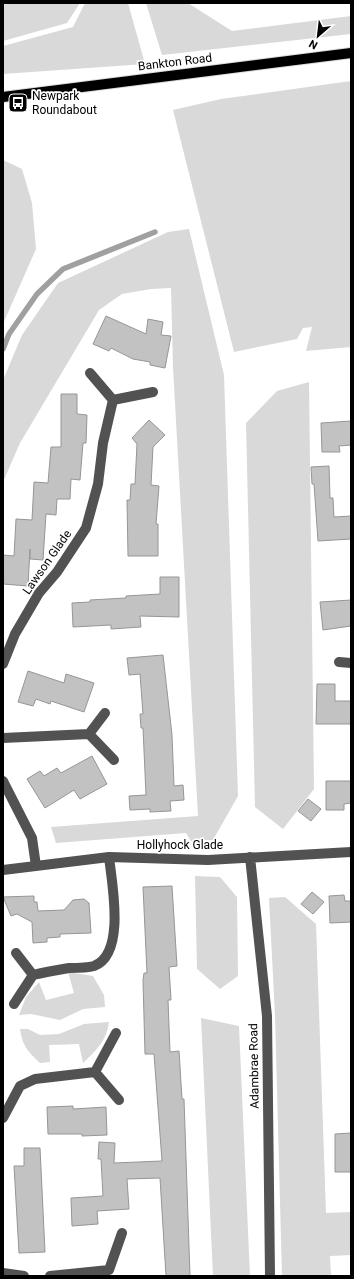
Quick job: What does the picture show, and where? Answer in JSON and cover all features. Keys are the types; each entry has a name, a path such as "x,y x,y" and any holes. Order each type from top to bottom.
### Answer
{"main road":[{"name":"Bankton Road","path":"3,97 351,53"}],"street":[{"path":"90,373 113,400 153,392"},
{"name":"Lawson Glade","path":"3,664 15,634 39,593 58,572 86,528 98,484 103,443 113,400"},
{"path":"339,662 351,663"},
{"path":"89,734 105,713"},
{"path":"3,738 89,734 114,760"},
{"path":"3,780 32,838 36,866"},
{"name":"Hollyhock Glade","path":"3,870 109,857 208,860 250,856 351,852"},
{"name":"Adambrae Road","path":"250,856 267,1016 270,1276"},
{"path":"14,1004 33,975 52,970 94,966 106,957 112,944 114,927 109,857"},
{"path":"16,953 33,975"},
{"path":"95,1072 116,1033"},
{"path":"95,1072 120,1100"},
{"path":"3,1118 20,1086 34,1079 95,1072"},
{"path":"50,1276 111,1273 122,1233"},
{"path":"3,1273 24,1276"}],"shaded area":[{"path":"3,3 80,3 67,23 3,41"},
{"path":"85,3 128,3 145,64 3,74 3,46 73,27"},
{"path":"146,3 188,3 232,31 351,16 351,34 162,55"},
{"path":"351,81 351,347 306,351 312,327 303,328 297,339 234,352 173,110 221,99"},
{"path":"3,160 22,169 32,203 36,249 3,324"},
{"path":"189,229 224,375 238,796 213,840 191,841 186,833 56,843 51,827 198,816 173,367 171,288 151,289 122,294 99,310 20,443 3,482 3,380 22,335 58,283 168,232"},
{"path":"309,382 314,789 283,829 255,807 246,423 277,391"},
{"path":"195,876 220,877 237,897 238,976 220,989 197,969"},
{"path":"285,897 316,924 326,1213 351,1212 351,1255 330,1256 331,1276 282,1276 275,1015 269,898"},
{"path":"68,972 93,976 104,995 105,1007 83,1009 60,1020 31,1014 19,1015 26,997 39,982 46,1000 74,993"},
{"path":"201,1018 239,1026 250,1276 213,1276"},
{"path":"109,1022 103,1040 96,1050 83,1063 79,1044 49,1045 50,1062 40,1063 26,1048 22,1040 20,1029 28,1029 40,1035 59,1034 84,1024"}],"building":[{"path":"106,316 146,334 148,319 163,322 161,335 171,336 165,368 150,365 150,362 133,359 111,348 109,351 93,344"},
{"path":"61,394 77,394 77,414 87,415 86,443 83,443 80,480 71,479 70,499 57,499 56,515 46,514 43,560 30,559 30,549 28,586 3,584 3,555 14,556 16,519 32,520 34,482 48,483 51,447 61,447"},
{"path":"149,420 165,435 153,447 151,485 159,486 156,524 158,524 158,556 128,556 127,500 130,500 131,484 135,484 137,444 132,438"},
{"path":"351,421 351,445 339,446 340,452 322,452 321,423"},
{"path":"329,466 330,498 333,498 334,517 351,516 351,539 318,541 314,484 312,484 311,467"},
{"path":"160,577 179,577 179,617 140,616 141,627 111,629 111,625 73,627 72,603 90,602 90,600 126,598 126,596 160,594"},
{"path":"351,600 351,626 323,630 320,602"},
{"path":"163,655 172,735 174,786 183,785 184,800 170,801 171,811 150,812 150,809 130,810 129,796 146,795 143,728 141,728 140,714 143,714 140,674 129,675 127,658"},
{"path":"28,671 64,683 66,674 94,683 84,712 51,701 50,704 36,699 33,706 18,702"},
{"path":"317,684 335,684 335,701 351,701 351,724 316,724"},
{"path":"92,756 107,784 80,799 74,790 45,808 27,779 40,771 44,776 57,768 61,773"},
{"path":"326,781 351,781 351,803 344,804 344,810 326,810"},
{"path":"308,799 321,809 311,821 298,811"},
{"path":"172,886 177,966 169,967 171,1000 168,1000 170,1052 179,1051 182,1099 184,1099 190,1276 166,1276 160,1178 127,1179 129,1209 97,1211 98,1224 72,1226 71,1198 103,1196 101,1159 98,1159 99,1142 115,1143 114,1163 162,1161 154,1054 145,1054 143,980 144,973 147,973 143,887"},
{"path":"312,892 324,902 313,914 301,904"},
{"path":"344,895 345,901 351,901 351,922 330,923 329,896"},
{"path":"34,896 34,902 37,902 38,911 64,910 73,900 84,899 89,903 91,933 60,934 60,937 47,938 47,942 33,943 32,922 17,914 11,916 3,897"},
{"path":"73,1106 73,1109 106,1107 107,1135 82,1136 82,1134 48,1134 47,1107"},
{"path":"351,1133 351,1172 335,1172 335,1134"},
{"path":"24,1148 40,1148 45,1252 19,1253 14,1166 24,1166"}],"waterway":[{"path":"3,349 9,334 37,294 63,269 155,232"}],"place":[{"name":"Newpark Roundabout","path":"18,103"}]}
